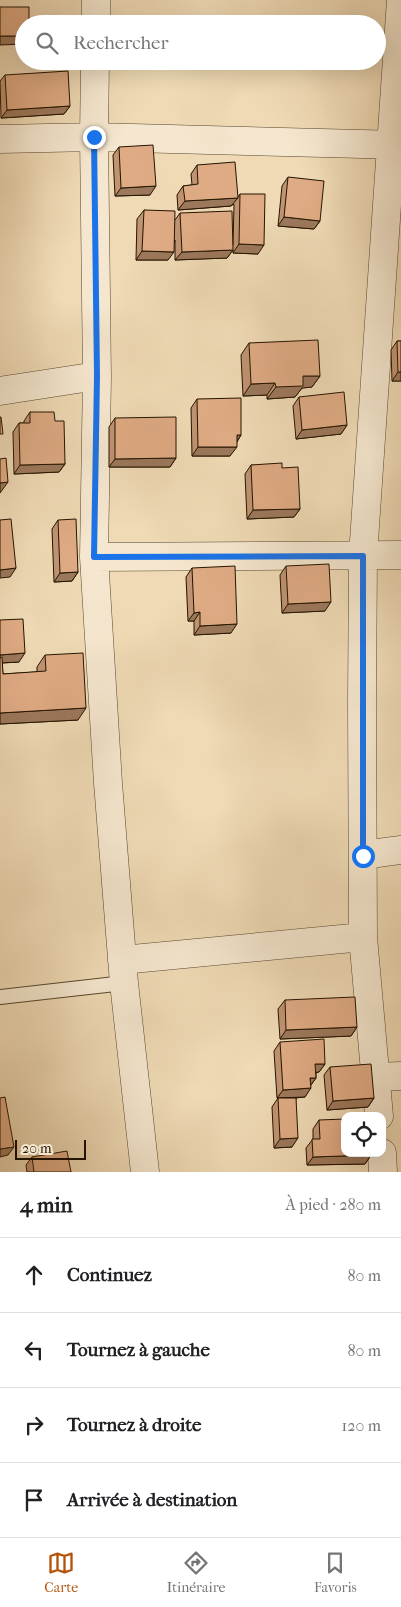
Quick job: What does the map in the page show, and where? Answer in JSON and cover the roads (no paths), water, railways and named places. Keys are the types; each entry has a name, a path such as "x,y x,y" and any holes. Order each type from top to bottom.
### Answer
{"street":[{"path":"96,0 96,15"},
{"path":"380,1112 388,1077 363,937 363,556 396,145 401,0"},
{"path":"95,70 97,376 94,557 108,783 123,972 144,1172"},
{"path":"0,139 94,137 396,145"},
{"path":"0,391 97,376"},
{"path":"94,557 401,555"},
{"path":"363,856 401,850"},
{"path":"123,972 363,937"},
{"path":"382,1157 384,1172"}],"lane":[{"path":"0,997 123,972"}]}
